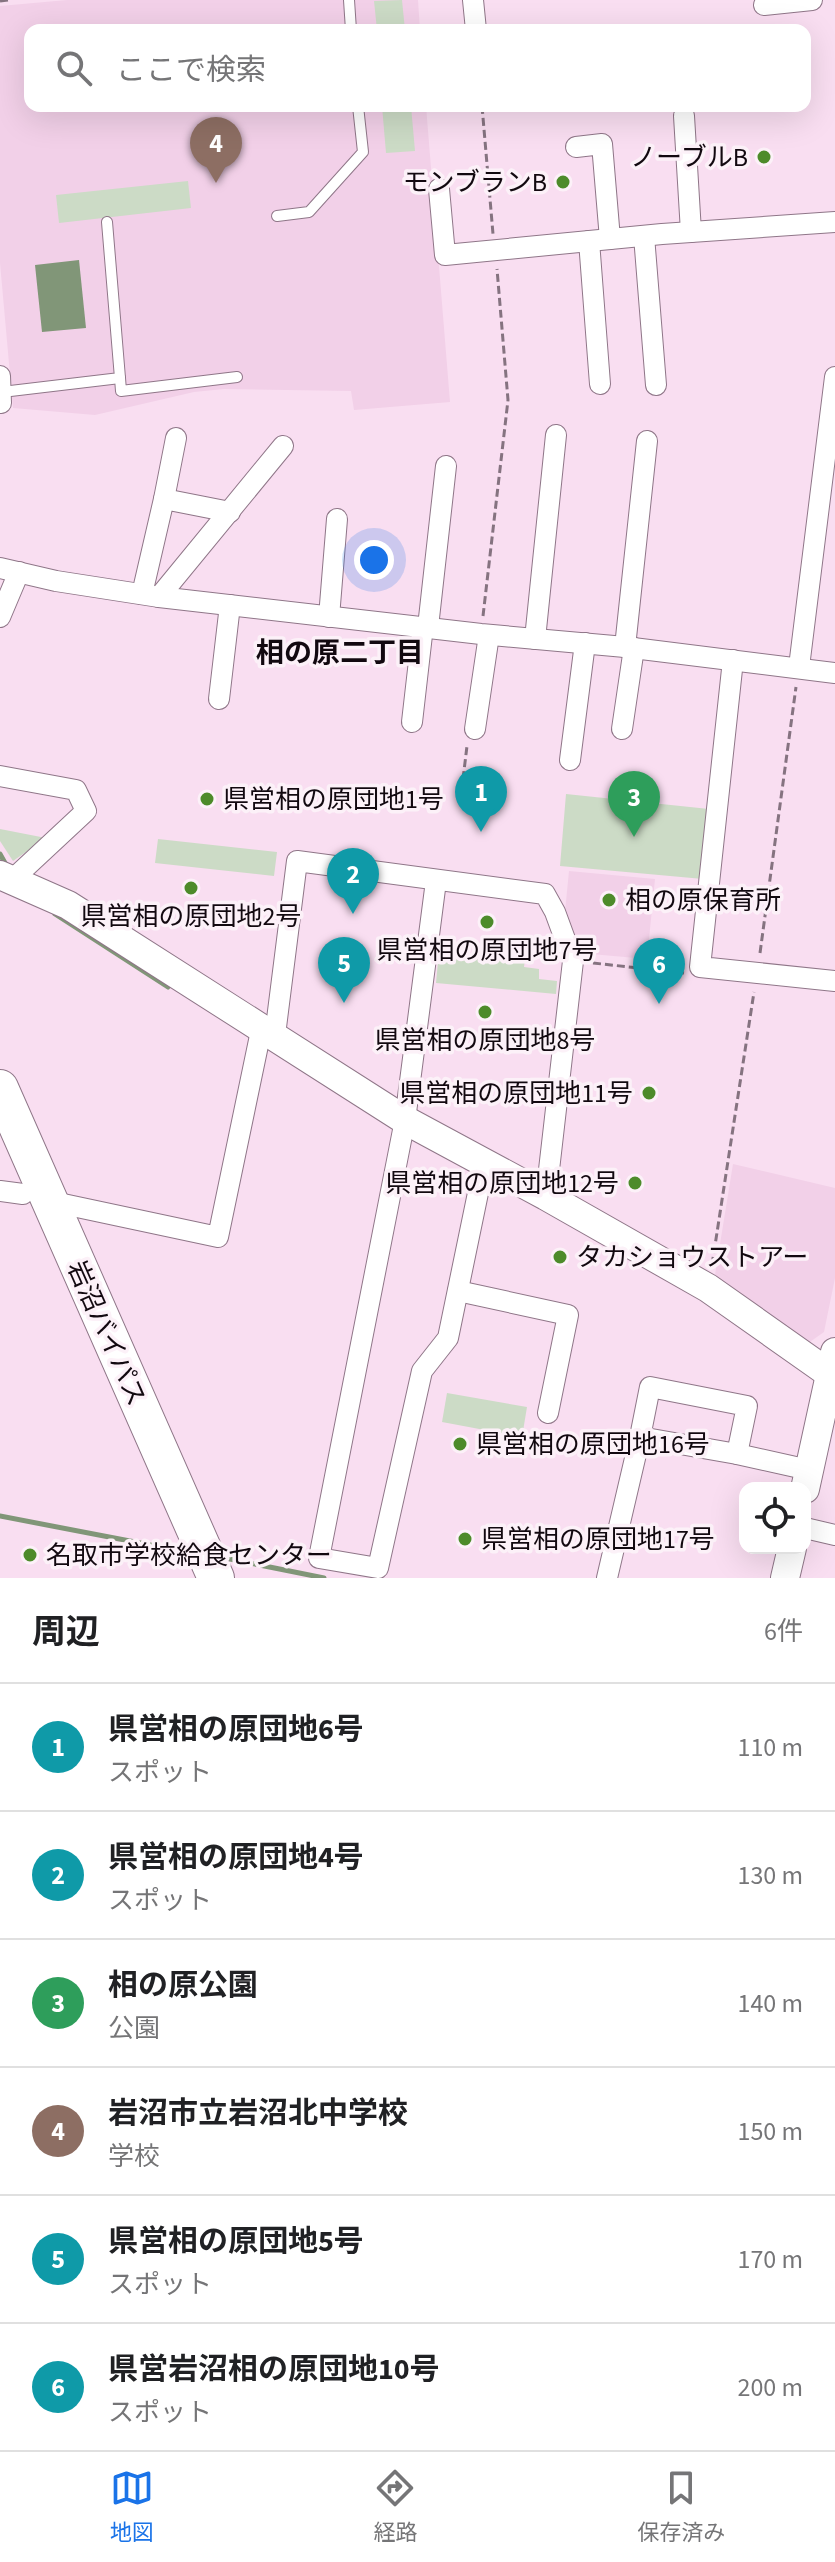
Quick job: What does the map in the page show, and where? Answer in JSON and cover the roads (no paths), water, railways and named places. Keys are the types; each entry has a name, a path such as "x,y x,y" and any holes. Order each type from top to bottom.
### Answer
{"highway":[{"name":"岩沼バイパス","path":"0,1088 24,1195 191,1578"},
{"name":"岩沼バイパス","path":"0,1145 216,1578"}],"street":[{"path":"473,0 475,24"},
{"path":"764,5 812,0"},
{"path":"684,116 691,232"},
{"path":"576,147 602,144 610,239"},
{"path":"439,189 445,255 835,222"},
{"path":"644,236 656,385"},
{"path":"589,241 600,384"},
{"path":"799,667 835,377"},
{"path":"535,639 556,435"},
{"path":"150,596 176,438"},
{"path":"622,729 647,441"},
{"path":"150,596 230,512 283,446"},
{"path":"412,722 446,466"},
{"path":"164,499 230,512"},
{"path":"329,617 337,519"},
{"path":"0,617 10,570 150,596 630,647 835,673"},
{"path":"219,699 230,605"},
{"path":"475,729 485,634"},
{"path":"570,760 585,643"},
{"path":"733,660 700,967 835,981"},
{"path":"0,776 76,790 86,811 6,877 68,905 405,1120 708,1288 832,1363 807,1480 737,1454 640,1437"},
{"path":"24,1195 218,1237 268,1031 297,861 545,894 573,961 546,1196"},
{"path":"436,881 405,1120 319,1558 378,1568 422,1371 448,1338 484,1164"},
{"path":"458,1291 568,1315 548,1413"},
{"path":"607,1578 650,1387 747,1406 737,1454"},
{"path":"811,1529 835,1535"},
{"path":"785,1578 791,1554"}],"lane":[{"path":"349,0 351,24"},
{"path":"277,216 309,212 363,152 359,112"},
{"path":"107,222 121,391 237,377"},
{"path":"1,390 120,378"}],"waterway":[{"path":"0,854 5,863"},
{"path":"55,914 168,987"},
{"path":"0,1516 156,1546"},
{"path":"230,1559 324,1578"}],"place":[{"name":"ノーブルB","path":"764,157"},
{"name":"モンブランB","path":"563,182"},
{"name":"岩沼市立岩沼北中学校","path":"216,183"},
{"name":"県営相の原団地1号","path":"207,799"},
{"name":"県営相の原団地6号","path":"481,832"},
{"name":"相の原公園","path":"634,837"},
{"name":"県営相の原団地2号","path":"191,888"},
{"name":"相の原保育所","path":"609,900"},
{"name":"県営相の原団地4号","path":"353,914"},
{"name":"県営相の原団地7号","path":"487,922"},
{"name":"県営相の原団地5号","path":"344,1003"},
{"name":"県営岩沼相の原団地10号","path":"659,1004"},
{"name":"県営相の原団地8号","path":"485,1012"},
{"name":"県営相の原団地11号","path":"649,1093"},
{"name":"県営相の原団地12号","path":"635,1183"},
{"name":"タカショウストアー","path":"560,1257"},
{"name":"県営相の原団地16号","path":"460,1444"},
{"name":"県営相の原団地17号","path":"465,1539"},
{"name":"名取市学校給食センター","path":"30,1555"}],"district":[{"name":"相の原二丁目","path":"340,652"}]}
